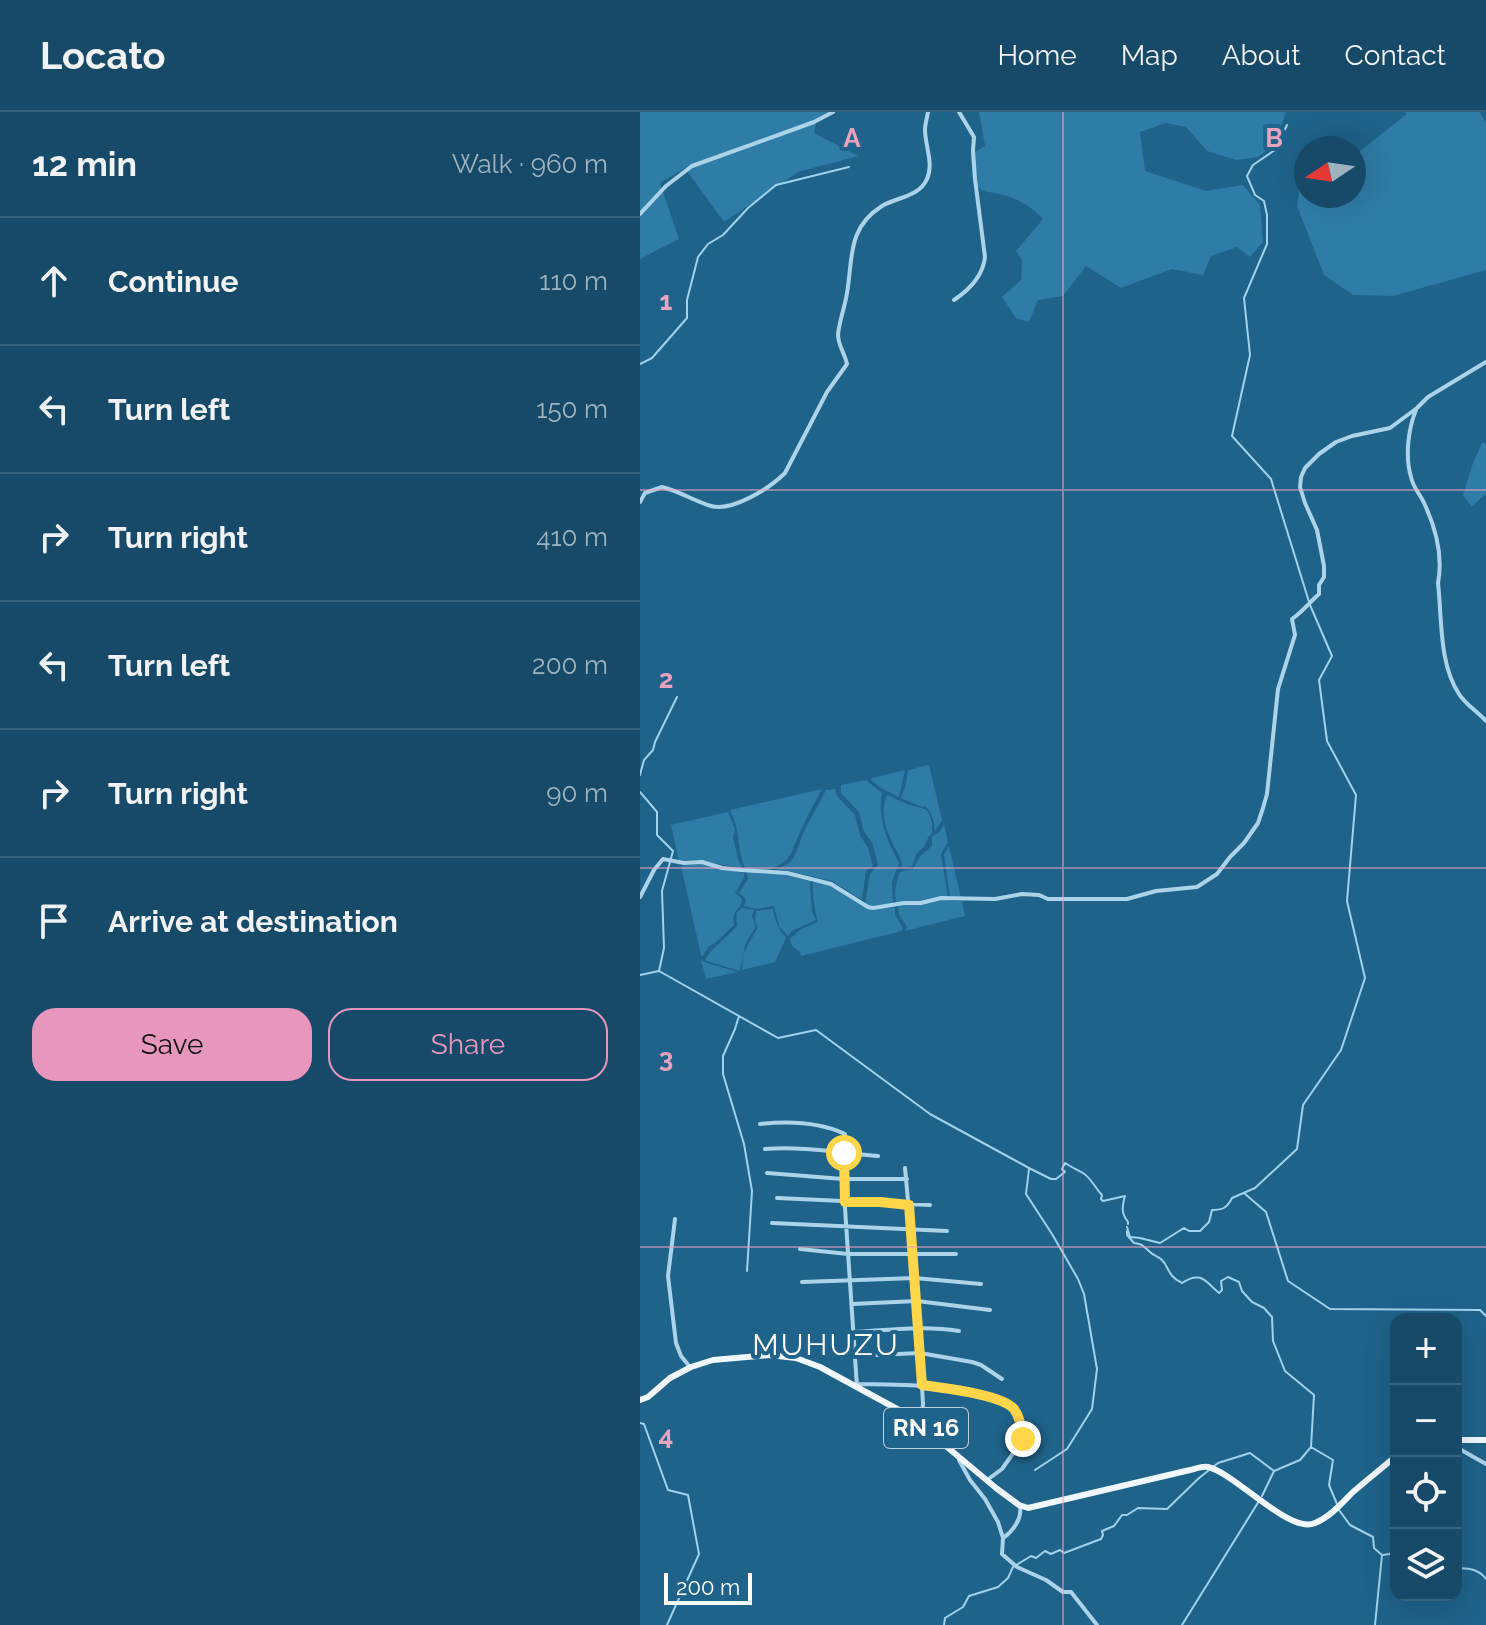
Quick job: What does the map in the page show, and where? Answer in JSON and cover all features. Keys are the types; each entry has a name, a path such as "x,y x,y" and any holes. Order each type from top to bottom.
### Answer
{"main road":[{"name":"RN 16","path":"640,1400 691,1367 713,1360 787,1356 820,1367 896,1407 1019,1505"},
{"path":"1462,1440 1486,1440"},
{"path":"1019,1505 1033,1508 1190,1470 1211,1469 1297,1523 1307,1526 1337,1508 1395,1457"}],"street":[{"path":"640,214 666,186 692,166 814,122 833,112"},
{"path":"640,502 645,493 662,487 713,507 726,506 744,501 775,484 785,473 827,392 847,364 838,332 857,232 865,220 880,208 916,192 929,174 925,132 928,112"},
{"path":"954,300 976,280 985,257 975,179 974,137 959,112"},
{"path":"640,897 663,859 787,873 831,884 873,908 941,898 995,899 1022,894 1048,899 1127,899 1156,891 1197,887 1222,869 1258,823 1267,794 1278,689 1295,635 1292,619 1319,594 1319,585 1324,577 1319,537 1300,487 1302,472 1336,442 1390,428 1440,389 1486,362"},
{"path":"1417,408 1409,443 1409,470 1437,533 1447,662 1460,696 1486,721"},
{"path":"760,1124 794,1123 834,1129 845,1134 843,1179 857,1385 922,1385 966,1391 1008,1404 1016,1412 1023,1439 1002,1469 987,1480"},
{"path":"765,1149 878,1156"},
{"path":"905,1168 922,1385 919,1423"},
{"path":"767,1173 843,1179 907,1179"},
{"path":"777,1198 930,1205"},
{"path":"675,1219 668,1276 670,1303 676,1343 681,1356 691,1367"},
{"path":"772,1223 947,1231"},
{"path":"800,1249 848,1254 956,1254"},
{"path":"802,1282 915,1278 981,1284"},
{"path":"852,1304 917,1301 990,1310"},
{"path":"854,1332 943,1328 959,1331"},
{"path":"855,1356 920,1353 972,1362 1002,1379"},
{"path":"1462,1450 1486,1464"},
{"path":"956,1454 993,1512 1003,1538 1002,1554 1016,1566 1042,1577 1063,1592 1071,1592 1097,1625"},
{"path":"1003,1538 1019,1519 1019,1505"}],"shaded area":[{"path":"640,112 828,112 817,119 814,133 858,156 798,172 724,222 685,168 660,183 679,239 640,259"},
{"path":"979,112 1286,112 1275,145 1258,157 1236,160 1207,151 1186,127 1166,123 1140,132 1145,171 1206,191 1243,185 1260,205 1263,242 1250,257 1237,247 1211,256 1203,275 1172,269 1121,288 1086,266 1063,296 1038,300 1029,322 1016,318 1002,297 1021,280 1022,260 1016,251 1043,219 1020,201 985,191 973,183 971,154 985,146"},
{"path":"1405,112 1480,112 1486,123 1486,270 1393,296 1353,295 1324,275 1298,208 1366,208 1366,146 1407,114"},
{"path":"1482,443 1486,443 1486,496 1472,507 1463,495"},
{"path":"929,765 942,820 935,831 933,818 925,806 901,798 908,770"},
{"path":"905,770 899,797 871,780 872,778"},
{"path":"866,780 882,793 884,829 899,863 892,882 893,903 870,906 865,903 870,874 878,865 859,812 841,793 841,785"},
{"path":"822,789 788,858 766,871 746,870 730,810"},
{"path":"835,789 837,796 855,815 873,866 866,871 862,900 832,881 775,870 792,860 826,790"},
{"path":"887,795 929,813 932,834 917,853 912,866 902,868 887,830 884,809"},
{"path":"728,812 735,829 733,837 743,869 699,860 679,861 671,825"},
{"path":"944,824 948,842 941,854 948,898 897,904 895,896 900,872 913,869 920,856 932,846 932,837"},
{"path":"949,846 961,898 950,898 944,854"},
{"path":"700,864 744,873 735,893 742,899 734,914 734,925 708,947 703,956 681,866"},
{"path":"747,872 781,874 810,881 812,912 816,920 788,936 779,926 774,906 756,909 744,906 746,899 739,893 748,879"},
{"path":"813,882 831,884 870,909 895,907 902,931 801,956 790,939 801,929 818,922"},
{"path":"940,900 962,901 965,916 905,931 907,927 898,906"},
{"path":"742,908 754,910 752,916 756,927 746,943 740,971 705,960 737,926 736,913"},
{"path":"773,909 777,924 786,938 775,962 742,970 743,954 758,927 756,911"},
{"path":"701,960 707,963 738,972 706,979"}],"waterway":[{"path":"1127,1227 1130,1237 1160,1243 1184,1228 1200,1231 1209,1222 1212,1210 1224,1208 1232,1198 1255,1188 1297,1149 1303,1105 1341,1050 1365,978 1347,901 1356,795 1327,741 1319,680 1332,656 1310,605 1271,479 1232,436 1250,355 1244,298 1267,244 1264,201 1255,195 1247,176 1253,165 1275,150 1287,125"},
{"path":"640,364 652,358 687,318 687,300 698,257 708,244 723,235 748,208 776,185 849,167"},
{"path":"640,775 644,760 653,750 677,697"},
{"path":"640,792 657,812 657,835 673,851 662,891 664,948 659,971"},
{"path":"640,975 659,971 778,1038 816,1030 930,1114 1029,1168 1056,1179 1065,1172 1062,1169 1065,1163 1083,1173 1102,1195 1103,1201 1125,1196 1123,1210 1128,1224"},
{"path":"739,1016 723,1056 723,1074 744,1144 752,1191 747,1271"},
{"path":"1029,1169 1026,1194 1052,1234 1084,1294 1097,1369 1092,1409 1067,1449 1035,1470"},
{"path":"1244,1193 1266,1212 1288,1281 1330,1309 1480,1310 1486,1316"},
{"path":"1127,1231 1134,1243 1161,1259 1182,1283 1199,1278 1219,1293 1222,1290 1221,1281 1228,1277 1239,1282 1252,1302 1272,1317 1273,1341 1285,1371 1314,1395 1311,1447 1333,1460 1329,1485 1337,1504"},
{"path":"640,1423 644,1424 668,1490 688,1495 699,1554 667,1625"},
{"path":"1262,1496 1274,1471 1300,1460 1311,1447"},
{"path":"944,1625 945,1618 963,1607 969,1596 998,1587 1008,1578 1013,1567 1031,1556 1036,1558 1045,1551 1051,1554 1060,1550 1064,1553 1101,1539 1102,1531 1114,1526 1122,1515 1138,1508 1167,1509 1218,1463 1250,1453 1274,1471"},
{"path":"1182,1625 1259,1501"},
{"path":"1339,1510 1350,1525 1373,1537 1374,1548 1382,1555 1390,1554"},
{"path":"1375,1625 1382,1555"},
{"path":"1462,1569 1480,1573 1486,1579"}],"district":[{"name":"MUHUZU","path":"826,1345"}],"route":[{"path":"844,1153 845,1202 909,1205 922,1385 966,1391 1012,1406 1023,1439"}]}
